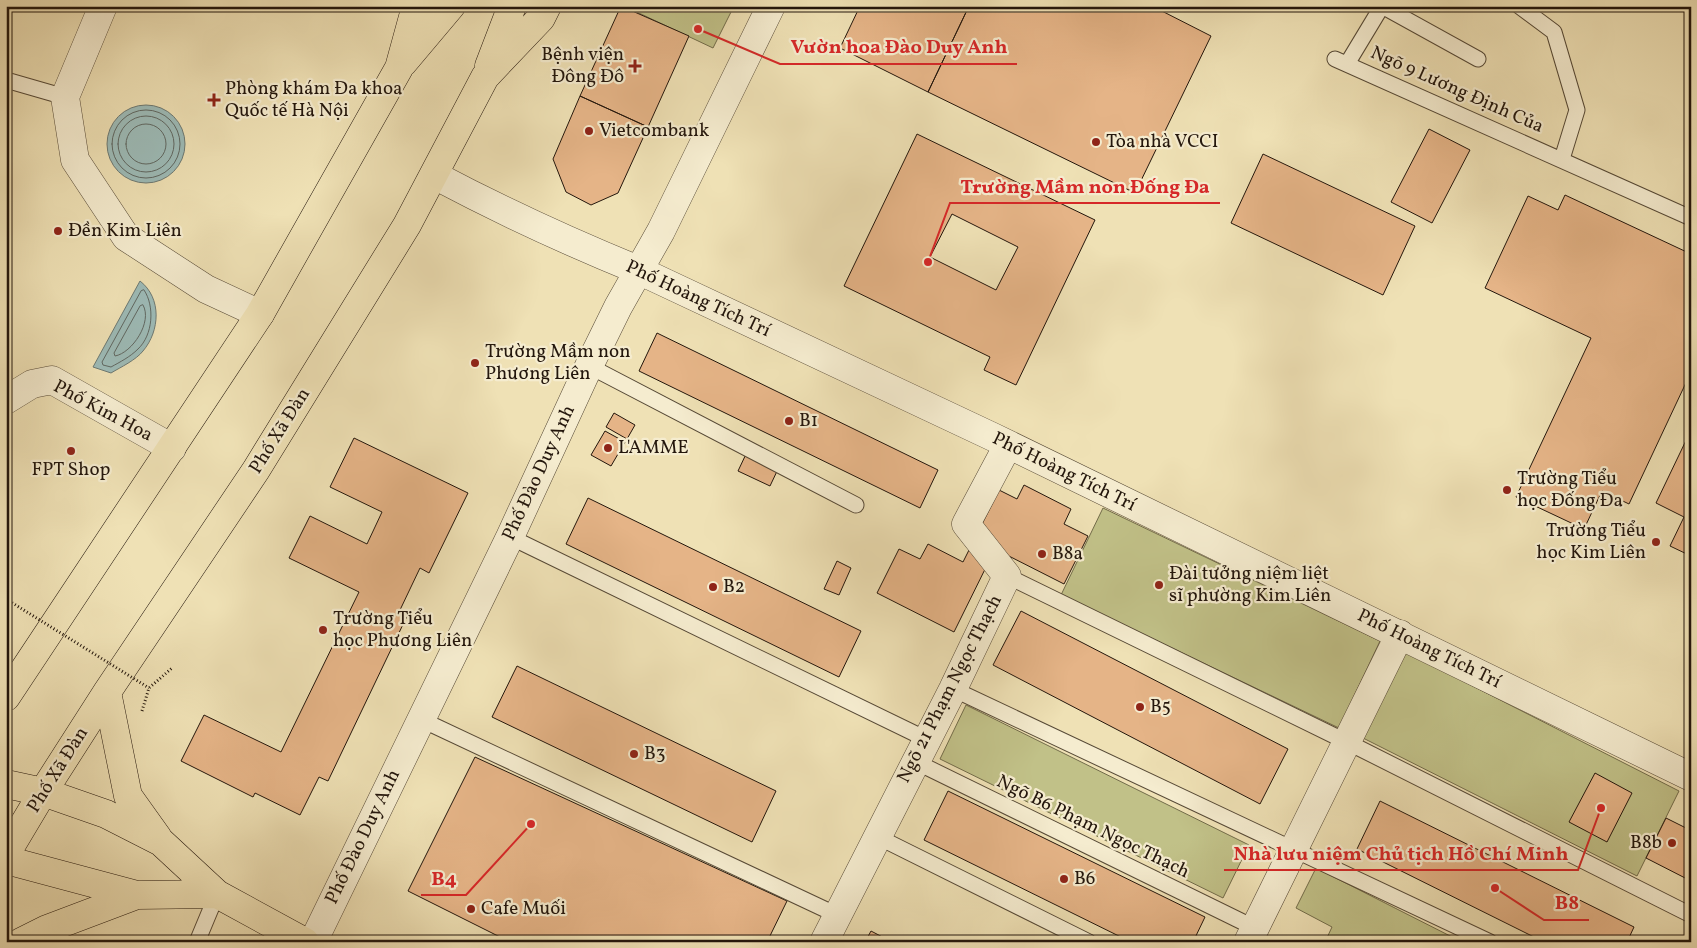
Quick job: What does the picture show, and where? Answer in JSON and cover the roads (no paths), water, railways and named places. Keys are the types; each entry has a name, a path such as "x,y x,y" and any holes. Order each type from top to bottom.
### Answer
{"main road":[{"path":"399,68 416,6"},
{"path":"6,697 260,314 399,68 452,6"},
{"path":"485,77 512,6"},
{"name":"Phố Xã Đàn","path":"6,854 107,692 256,470 407,225 485,77 541,18 547,6"},
{"path":"107,692 128,796 161,842 217,894 305,942"},
{"path":"6,784 43,792 106,814 161,842"},
{"path":"6,860 137,895 217,894"},
{"path":"21,942 47,929 137,895"}],"street":[{"path":"103,6 65,97 75,160 126,237 206,288 260,314"},
{"name":"Phố Đào Duy Anh","path":"313,942 420,718 510,537 589,366 638,270 661,231 772,6"},
{"name":"Phố Hoàng Tích Trí","path":"434,175 595,253 638,270 1008,444 1691,777"},
{"name":"Phố Kim Hoa","path":"6,400 32,384 52,380 172,448"},
{"name":"Ngõ 21 Phạm Ngọc Thạch","path":"824,942 1007,576 966,524 1008,444"},
{"path":"1252,935 1400,634"}],"lane":[{"name":"Ngõ 9 Lương Định Của","path":"1478,59 1382,6 1341,62 1691,218"},
{"path":"1519,6 1554,32 1577,110 1562,159"},
{"path":"6,80 65,97"},
{"path":"589,366 856,505"},
{"name":"Ngõ B6 Phạm Ngọc Thạch","path":"510,537 920,750 1252,935"},
{"path":"1007,576 1347,742 1691,915"},
{"path":"952,689 1295,848 1490,942"},
{"path":"420,718 837,916"},
{"path":"876,836 1089,942"},
{"path":"197,942 217,894"}],"water":[{"path":"146,105 161,108 174,116 182,129 185,144 182,159 174,172 161,180 146,183 131,180 118,172 110,159 107,144 110,129 118,116 131,108"},
{"path":"140,281 152,296 155,305 155,325 149,343 136,357 111,373 93,367"}],"place":[{"name":"Vườn hoa Đào Duy Anh","path":"698,29"},
{"name":"Bệnh viện Đông Đô","path":"635,66"},
{"name":"Phòng khám Đa khoa Quốc tế Hà Nội","path":"214,100"},
{"name":"Vietcombank","path":"589,131"},
{"name":"Tòa nhà VCCI","path":"1096,142"},
{"name":"Đền Kim Liên","path":"58,231"},
{"name":"Trường Mầm non Đống Đa","path":"928,262"},
{"name":"Trường Mầm non Phương Liên","path":"475,363"},
{"name":"B1","path":"789,421"},
{"name":"L'AMME","path":"608,448"},
{"name":"FPT Shop","path":"71,451"},
{"name":"Trường Tiểu học Đống Đa","path":"1507,490"},
{"name":"Trường Tiểu học Kim Liên","path":"1656,542"},
{"name":"B8a","path":"1042,554"},
{"name":"Đài tưởng niệm liệt sĩ phường Kim Liên","path":"1159,585"},
{"name":"B2","path":"713,587"},
{"name":"Trường Tiểu học Phương Liên","path":"323,630"},
{"name":"B5","path":"1140,707"},
{"name":"B3","path":"634,754"},
{"name":"Nhà lưu niệm Chủ tịch Hồ Chí Minh","path":"1601,808"},
{"name":"B4","path":"531,824"},
{"name":"B8b","path":"1672,843"},
{"name":"B6","path":"1064,879"},
{"name":"B8","path":"1495,888"},
{"name":"Cafe Muối","path":"471,909"}]}
